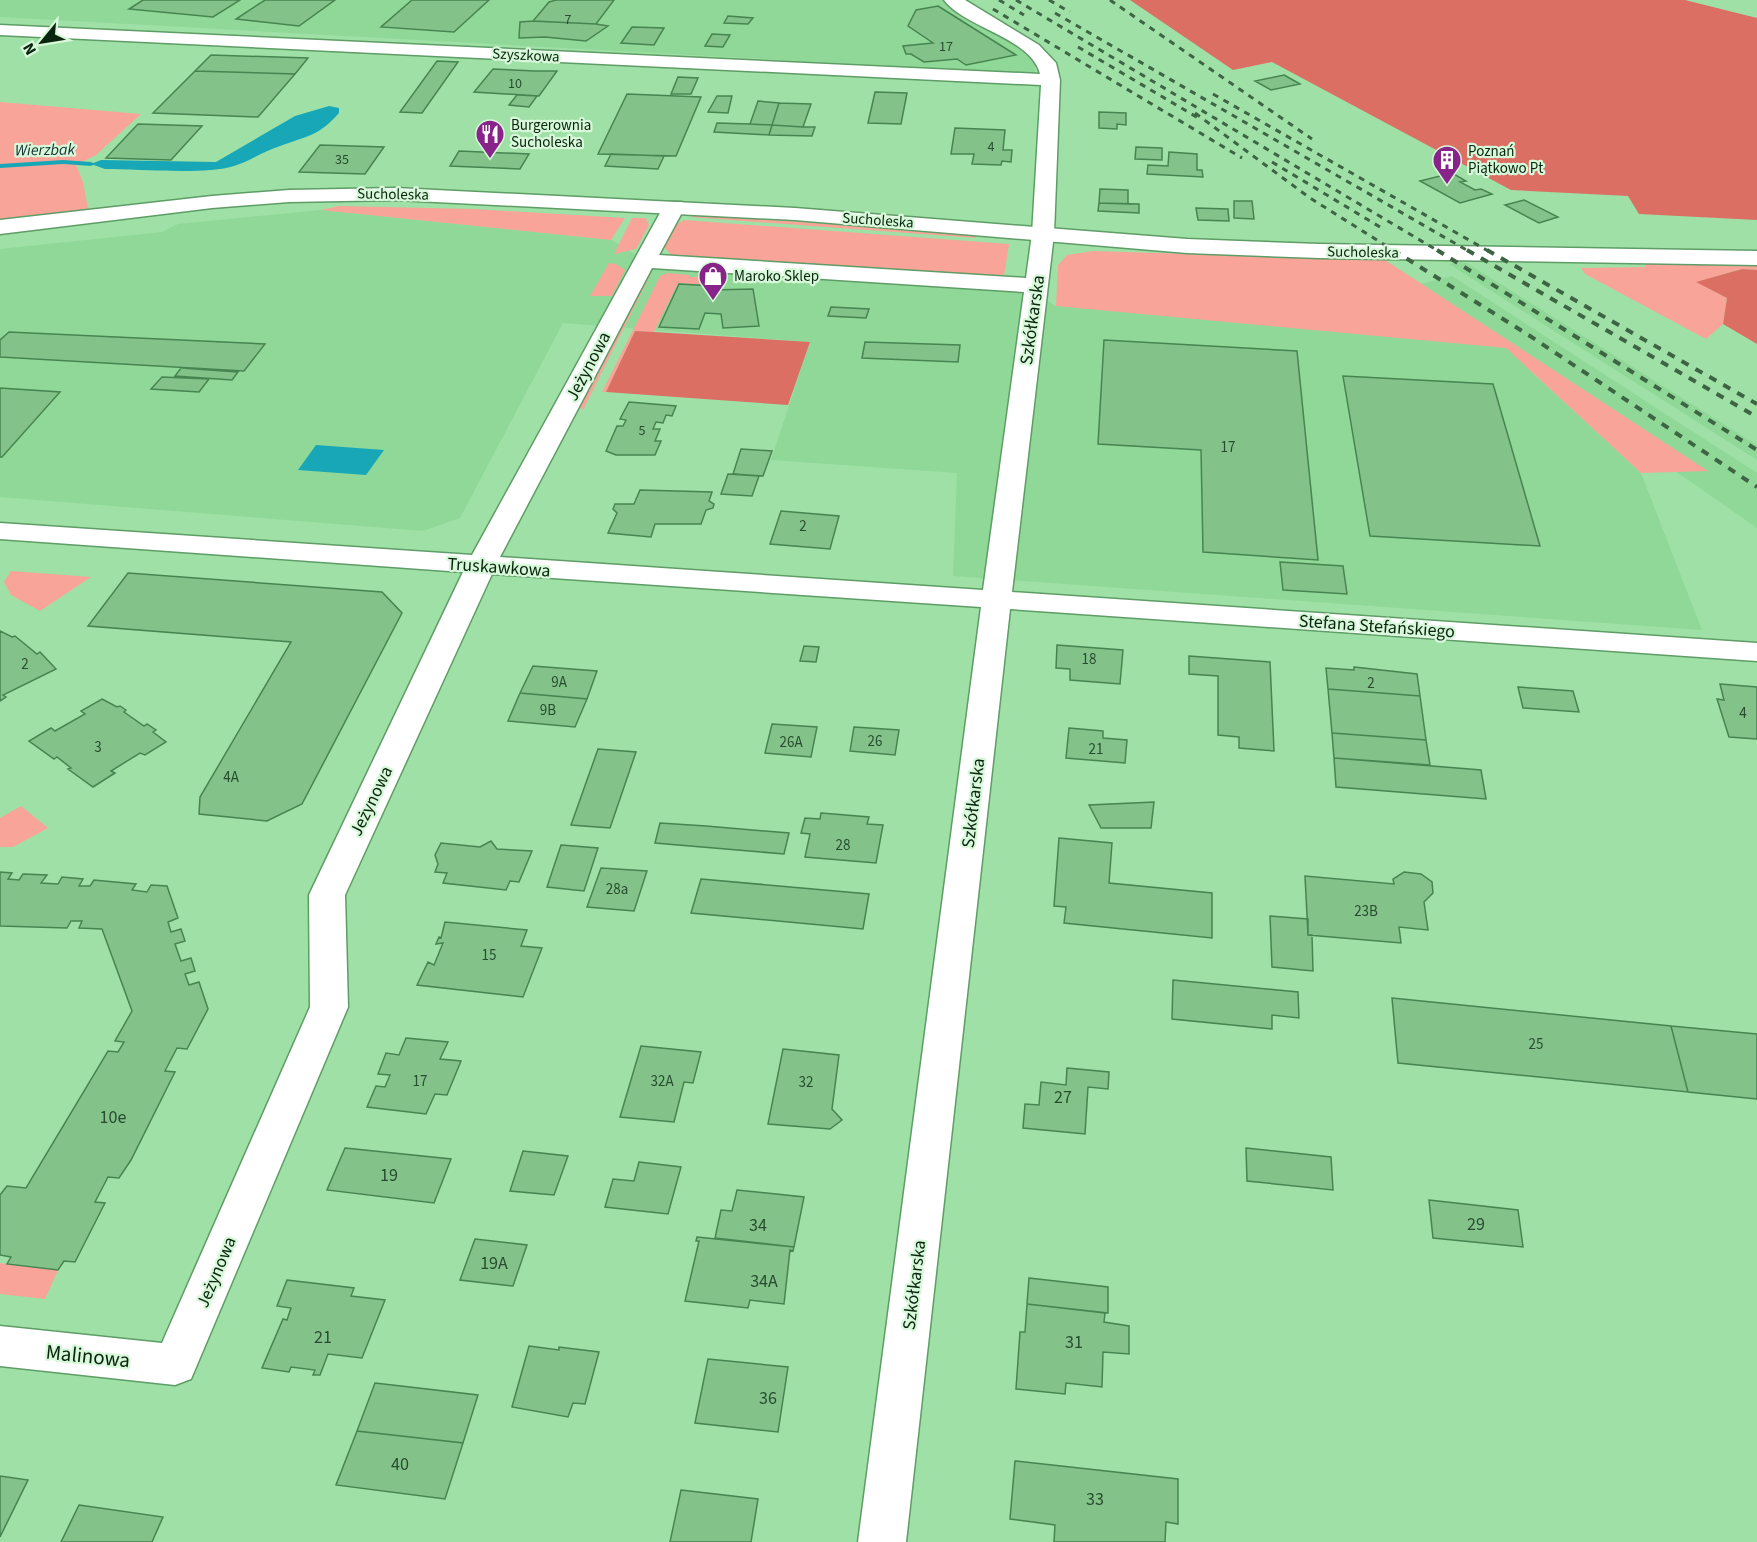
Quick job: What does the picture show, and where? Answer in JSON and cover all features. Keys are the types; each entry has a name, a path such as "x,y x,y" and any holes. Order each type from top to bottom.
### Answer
{"street":[{"path":"953,0 1033,49 1049,71"},
{"name":"Szyszkowa","path":"0,30 1049,71"},
{"name":"Szkółkarska","path":"882,1542 1043,234 1049,71"},
{"name":"Sucholeska","path":"0,227 202,203 340,194 453,195 872,219 1251,249 1757,258"},
{"name":"Jeżynowa","path":"175,1365 329,1007 327,895 481,565 674,207"},
{"path":"644,261 1037,286"},
{"name":"Truskawkowa","path":"0,531 997,600"},
{"name":"Stefana Stefańskiego","path":"997,600 1757,652"},
{"name":"Malinowa","path":"0,1346 175,1365"}],"shaded area":[{"path":"0,0 943,0 1035,57 1035,74 0,17"},
{"path":"1130,0 1685,0 1757,18 1757,220 1639,214 1628,196 1511,190 1272,62 1233,70"},
{"path":"0,102 141,114 96,155 76,165 83,182 88,209 0,221"},
{"path":"339,206 474,209 625,218 611,240 321,210"},
{"path":"321,210 611,240 652,264 1010,279 1056,306 1413,286 1452,276 1757,473 1757,528 1527,368 1641,473 1702,630 953,576 957,473 771,460 810,342 563,323 460,518 423,531 0,497 0,249 162,232 178,224"},
{"path":"697,215 976,234 976,238 690,217"},
{"path":"632,218 646,218 649,225 636,249 614,254"},
{"path":"684,220 1009,244 1004,276 671,255 664,247 674,226"},
{"path":"1093,251 1385,260 1708,471 1641,473 1506,348 1056,306 1058,265 1067,255"},
{"path":"1645,262 1757,264 1757,270 1741,269 1697,282 1727,298 1723,324 1706,339 1585,274 1581,268 1646,267"},
{"path":"609,263 616,264 625,270 612,296 590,296"},
{"path":"1467,263 1757,445 1757,460 1449,264"},
{"path":"1742,269 1757,270 1757,344 1723,324 1727,298 1696,282"},
{"path":"668,273 690,275 690,277 711,276 707,285 678,283 654,332 635,331 606,392 602,392 660,276"},
{"path":"651,274 583,410 578,406 645,278"},
{"path":"635,331 810,342 788,405 606,392"},
{"path":"11,571 91,577 40,611 11,595 4,582"},
{"path":"21,806 48,828 13,847 0,847 0,818"},
{"path":"0,1263 58,1270 45,1299 0,1294"}],"water":[{"path":"329,106 339,108 339,113 319,131 222,169 171,171 105,169 91,164 101,160 216,162 295,116"},
{"path":"316,445 384,450 366,475 298,470"}],"building":[{"path":"143,0 240,0 213,17 129,9"},
{"path":"265,0 335,0 299,26 236,19"},
{"path":"412,0 489,0 454,32 381,27"},
{"path":"614,0 596,24 533,21 549,2"},
{"path":"938,6 1016,55 966,65 957,59 924,62 911,54 906,54 903,46 933,43 908,26 916,10"},
{"path":"728,16 753,18 748,24 724,23"},
{"path":"520,22 608,26 586,41 545,37 519,38"},
{"path":"632,27 664,28 654,45 621,43"},
{"path":"712,34 730,35 723,47 705,46"},
{"path":"211,55 308,58 295,74 195,71"},
{"path":"437,61 458,62 422,113 400,112"},
{"path":"493,69 557,71 539,96 474,92"},
{"path":"195,71 295,74 258,117 153,113"},
{"path":"1284,75 1300,84 1271,90 1255,81"},
{"path":"678,77 698,78 691,94 671,94"},
{"path":"875,92 907,93 901,124 868,123"},
{"path":"627,94 701,97 676,156 598,154"},
{"path":"517,95 537,96 529,107 509,105"},
{"path":"717,96 732,96 728,113 708,112"},
{"path":"758,101 779,103 772,125 750,124"},
{"path":"779,103 811,104 803,127 772,125"},
{"path":"1099,112 1126,113 1126,125 1117,124 1117,129 1099,128"},
{"path":"717,123 772,125 769,135 714,132"},
{"path":"138,124 202,126 171,160 106,158"},
{"path":"772,125 815,127 812,136 769,135"},
{"path":"955,128 1005,130 1003,150 1012,150 1011,162 1002,161 1001,165 972,164 974,154 951,154"},
{"path":"320,145 384,147 365,174 299,172"},
{"path":"1136,147 1162,148 1162,160 1135,159"},
{"name":"Burgerownia Sucholeska","path":"459,151 529,154 520,169 450,166"},
{"path":"1169,152 1197,154 1197,170 1202,170 1203,177 1147,174 1148,165 1168,166"},
{"path":"611,154 664,156 658,169 605,166"},
{"name":"Poznań Piątkowo Pt","path":"1452,173 1466,181 1460,182 1475,190 1481,189 1492,194 1460,203 1420,181"},
{"path":"1100,189 1128,190 1128,204 1099,203"},
{"path":"1524,200 1558,217 1539,223 1505,205"},
{"path":"1234,201 1252,201 1254,219 1234,218"},
{"path":"1099,203 1139,204 1139,213 1098,211"},
{"path":"1196,208 1228,209 1229,221 1198,220"},
{"name":"Maroko Sklep","path":"679,284 713,286 711,290 753,289 759,326 723,328 721,314 705,313 699,329 659,327"},
{"path":"831,307 869,309 866,318 828,316"},
{"path":"9,332 265,344 244,371 0,357 0,340"},
{"path":"1104,340 1297,351 1318,560 1203,552 1201,450 1098,444"},
{"path":"865,342 960,345 958,362 862,358"},
{"path":"181,368 238,372 232,380 175,376"},
{"path":"1343,376 1493,384 1540,546 1370,536"},
{"path":"162,377 209,379 199,392 151,389"},
{"path":"0,388 60,392 2,457 0,457"},
{"path":"629,402 676,406 672,416 666,415 663,423 656,422 653,429 660,429 655,441 661,441 655,455 616,455 606,451 617,426 623,426 626,420 620,419"},
{"path":"741,449 772,451 763,476 733,474"},
{"path":"728,474 759,476 752,496 721,494"},
{"path":"640,490 712,492 709,501 714,504 713,508 706,510 701,524 655,524 651,537 608,533 617,513 613,509 615,504 634,504"},
{"path":"781,511 839,516 830,549 770,544"},
{"path":"1280,562 1343,566 1347,594 1283,590"},
{"path":"128,573 382,592 402,613 302,804 267,821 199,814 200,797 291,642 88,626"},
{"path":"0,631 12,637 15,636 37,654 40,652 56,669 3,695 6,697 0,701"},
{"path":"1057,645 1123,650 1120,684 1070,680 1070,669 1056,668"},
{"path":"804,646 819,647 816,662 800,661"},
{"path":"1189,656 1270,662 1274,751 1239,748 1239,737 1218,735 1218,676 1189,674"},
{"path":"533,666 597,671 587,699 520,693"},
{"path":"1354,667 1417,674 1420,696 1328,689 1326,668 1354,670"},
{"path":"1720,684 1757,687 1757,739 1729,737 1717,699 1724,700"},
{"path":"1518,687 1573,691 1579,712 1523,708"},
{"path":"1328,689 1420,696 1426,740 1332,733"},
{"path":"520,693 587,699 575,727 508,721"},
{"path":"102,699 117,707 120,706 126,710 124,712 144,726 147,724 156,730 153,732 166,742 145,755 140,753 111,771 115,773 93,787 68,769 71,768 57,757 54,759 29,741 51,728 55,731 85,714 81,711"},
{"path":"772,724 817,727 811,757 765,753"},
{"path":"854,727 899,730 895,755 850,751"},
{"path":"1069,728 1103,731 1103,738 1127,740 1125,763 1066,758"},
{"path":"1332,733 1426,740 1430,765 1334,758"},
{"path":"598,749 636,752 610,828 571,825"},
{"path":"1334,758 1481,770 1486,799 1336,787"},
{"path":"1154,802 1151,828 1101,828 1089,805"},
{"path":"821,813 869,817 867,824 883,825 876,863 805,857 810,834 801,833 805,818 820,819"},
{"path":"660,823 789,833 784,854 655,843"},
{"path":"1059,838 1112,843 1109,883 1212,893 1212,938 1064,923 1066,907 1054,906"},
{"path":"491,841 497,849 532,851 519,882 510,881 506,890 443,883 447,873 435,872 438,864 435,855 441,843 480,847"},
{"path":"561,845 598,848 584,891 547,887"},
{"path":"601,868 647,871 634,911 587,907"},
{"path":"0,872 12,873 8,879 19,880 23,874 47,875 41,883 58,884 62,877 83,879 79,886 90,886 94,880 136,884 132,890 147,892 151,885 167,886 178,918 168,922 171,932 181,929 185,941 175,944 181,961 191,958 195,971 185,974 189,985 199,982 208,1009 187,1049 177,1048 165,1071 175,1072 131,1160 119,1178 108,1177 95,1202 105,1203 75,1262 64,1261 58,1270 7,1264 11,1257 0,1255 0,1195 7,1186 26,1188 108,1051 118,1052 124,1042 115,1041 132,1011 102,929 79,928 82,921 71,921 67,928 0,926"},
{"path":"1404,872 1421,874 1432,882 1433,893 1424,902 1428,930 1399,927 1401,943 1308,935 1305,876 1394,884 1393,879"},
{"path":"701,879 869,894 863,929 691,913"},
{"path":"1270,916 1308,919 1308,935 1312,935 1313,971 1272,967"},
{"path":"445,922 527,930 521,946 542,948 523,997 417,985 428,962 434,965 443,943 436,944 439,937 441,938"},
{"path":"1173,980 1298,992 1299,1018 1272,1015 1272,1029 1172,1019"},
{"path":"1392,998 1671,1026 1688,1092 1398,1063"},
{"path":"1671,1026 1757,1034 1757,1099 1688,1092"},
{"path":"406,1038 448,1042 440,1059 461,1061 447,1095 435,1094 426,1114 367,1107 376,1086 385,1087 390,1075 378,1074 386,1053 399,1055"},
{"path":"641,1046 701,1052 693,1083 684,1082 674,1122 620,1117"},
{"path":"783,1049 839,1055 832,1109 842,1120 830,1129 768,1124"},
{"path":"1067,1068 1109,1072 1108,1089 1088,1087 1085,1134 1023,1128 1025,1104 1039,1105 1041,1082 1066,1085"},
{"path":"345,1148 451,1159 434,1203 327,1190"},
{"path":"1246,1148 1331,1157 1333,1190 1247,1181"},
{"path":"523,1151 568,1156 554,1195 510,1191"},
{"path":"639,1162 681,1167 668,1214 605,1207 613,1179 634,1181"},
{"path":"737,1190 804,1197 794,1247 715,1238 721,1210 732,1211"},
{"path":"1429,1200 1518,1210 1523,1247 1433,1238"},
{"path":"697,1237 794,1247 793,1251 790,1250 784,1304 750,1300 748,1308 685,1301 699,1241 696,1241"},
{"path":"475,1239 527,1245 513,1286 460,1280"},
{"path":"1029,1278 1108,1287 1108,1313 1027,1304"},
{"path":"287,1280 354,1288 351,1296 385,1300 362,1358 328,1354 320,1375 313,1375 315,1370 291,1367 289,1372 262,1368 283,1319 287,1320 291,1308 277,1306"},
{"path":"1027,1304 1105,1313 1104,1322 1129,1326 1129,1354 1103,1352 1102,1387 1066,1383 1065,1394 1016,1389 1020,1332 1025,1332"},
{"path":"529,1346 599,1352 585,1404 573,1403 568,1417 512,1407"},
{"path":"708,1359 788,1367 778,1432 695,1423"},
{"path":"375,1383 478,1395 463,1443 357,1431"},
{"path":"357,1431 463,1443 445,1499 336,1485"},
{"path":"1015,1461 1178,1479 1178,1524 1166,1522 1165,1542 1054,1542 1055,1525 1010,1519"},
{"path":"0,1476 28,1480 0,1537"},
{"path":"681,1490 758,1499 751,1542 670,1542"},
{"path":"79,1505 163,1517 152,1542 61,1542"}],"waterway":[{"name":"Wierzbak","path":"0,166 63,162 91,164"}],"railway":[{"path":"999,0 1024,15"},
{"path":"1016,0 1440,252"},
{"path":"1049,0 1070,12"},
{"path":"1110,0 1312,139"},
{"path":"993,9 1242,158"},
{"path":"1055,13 1470,252"},
{"path":"1078,47 1200,119"},
{"path":"1213,94 1490,252"},
{"path":"1195,113 1310,198 1396,252"},
{"path":"1272,162 1385,230"},
{"path":"1393,250 1530,336 1757,487"},
{"path":"1437,250 1757,450"},
{"path":"1467,250 1757,417"},
{"path":"1487,250 1757,404"}],"place":[{"name":"Burgerownia Sucholeska","path":"490,160"},
{"name":"Poznań Piątkowo Pt","path":"1447,186"},
{"name":"Maroko Sklep","path":"713,302"}]}
